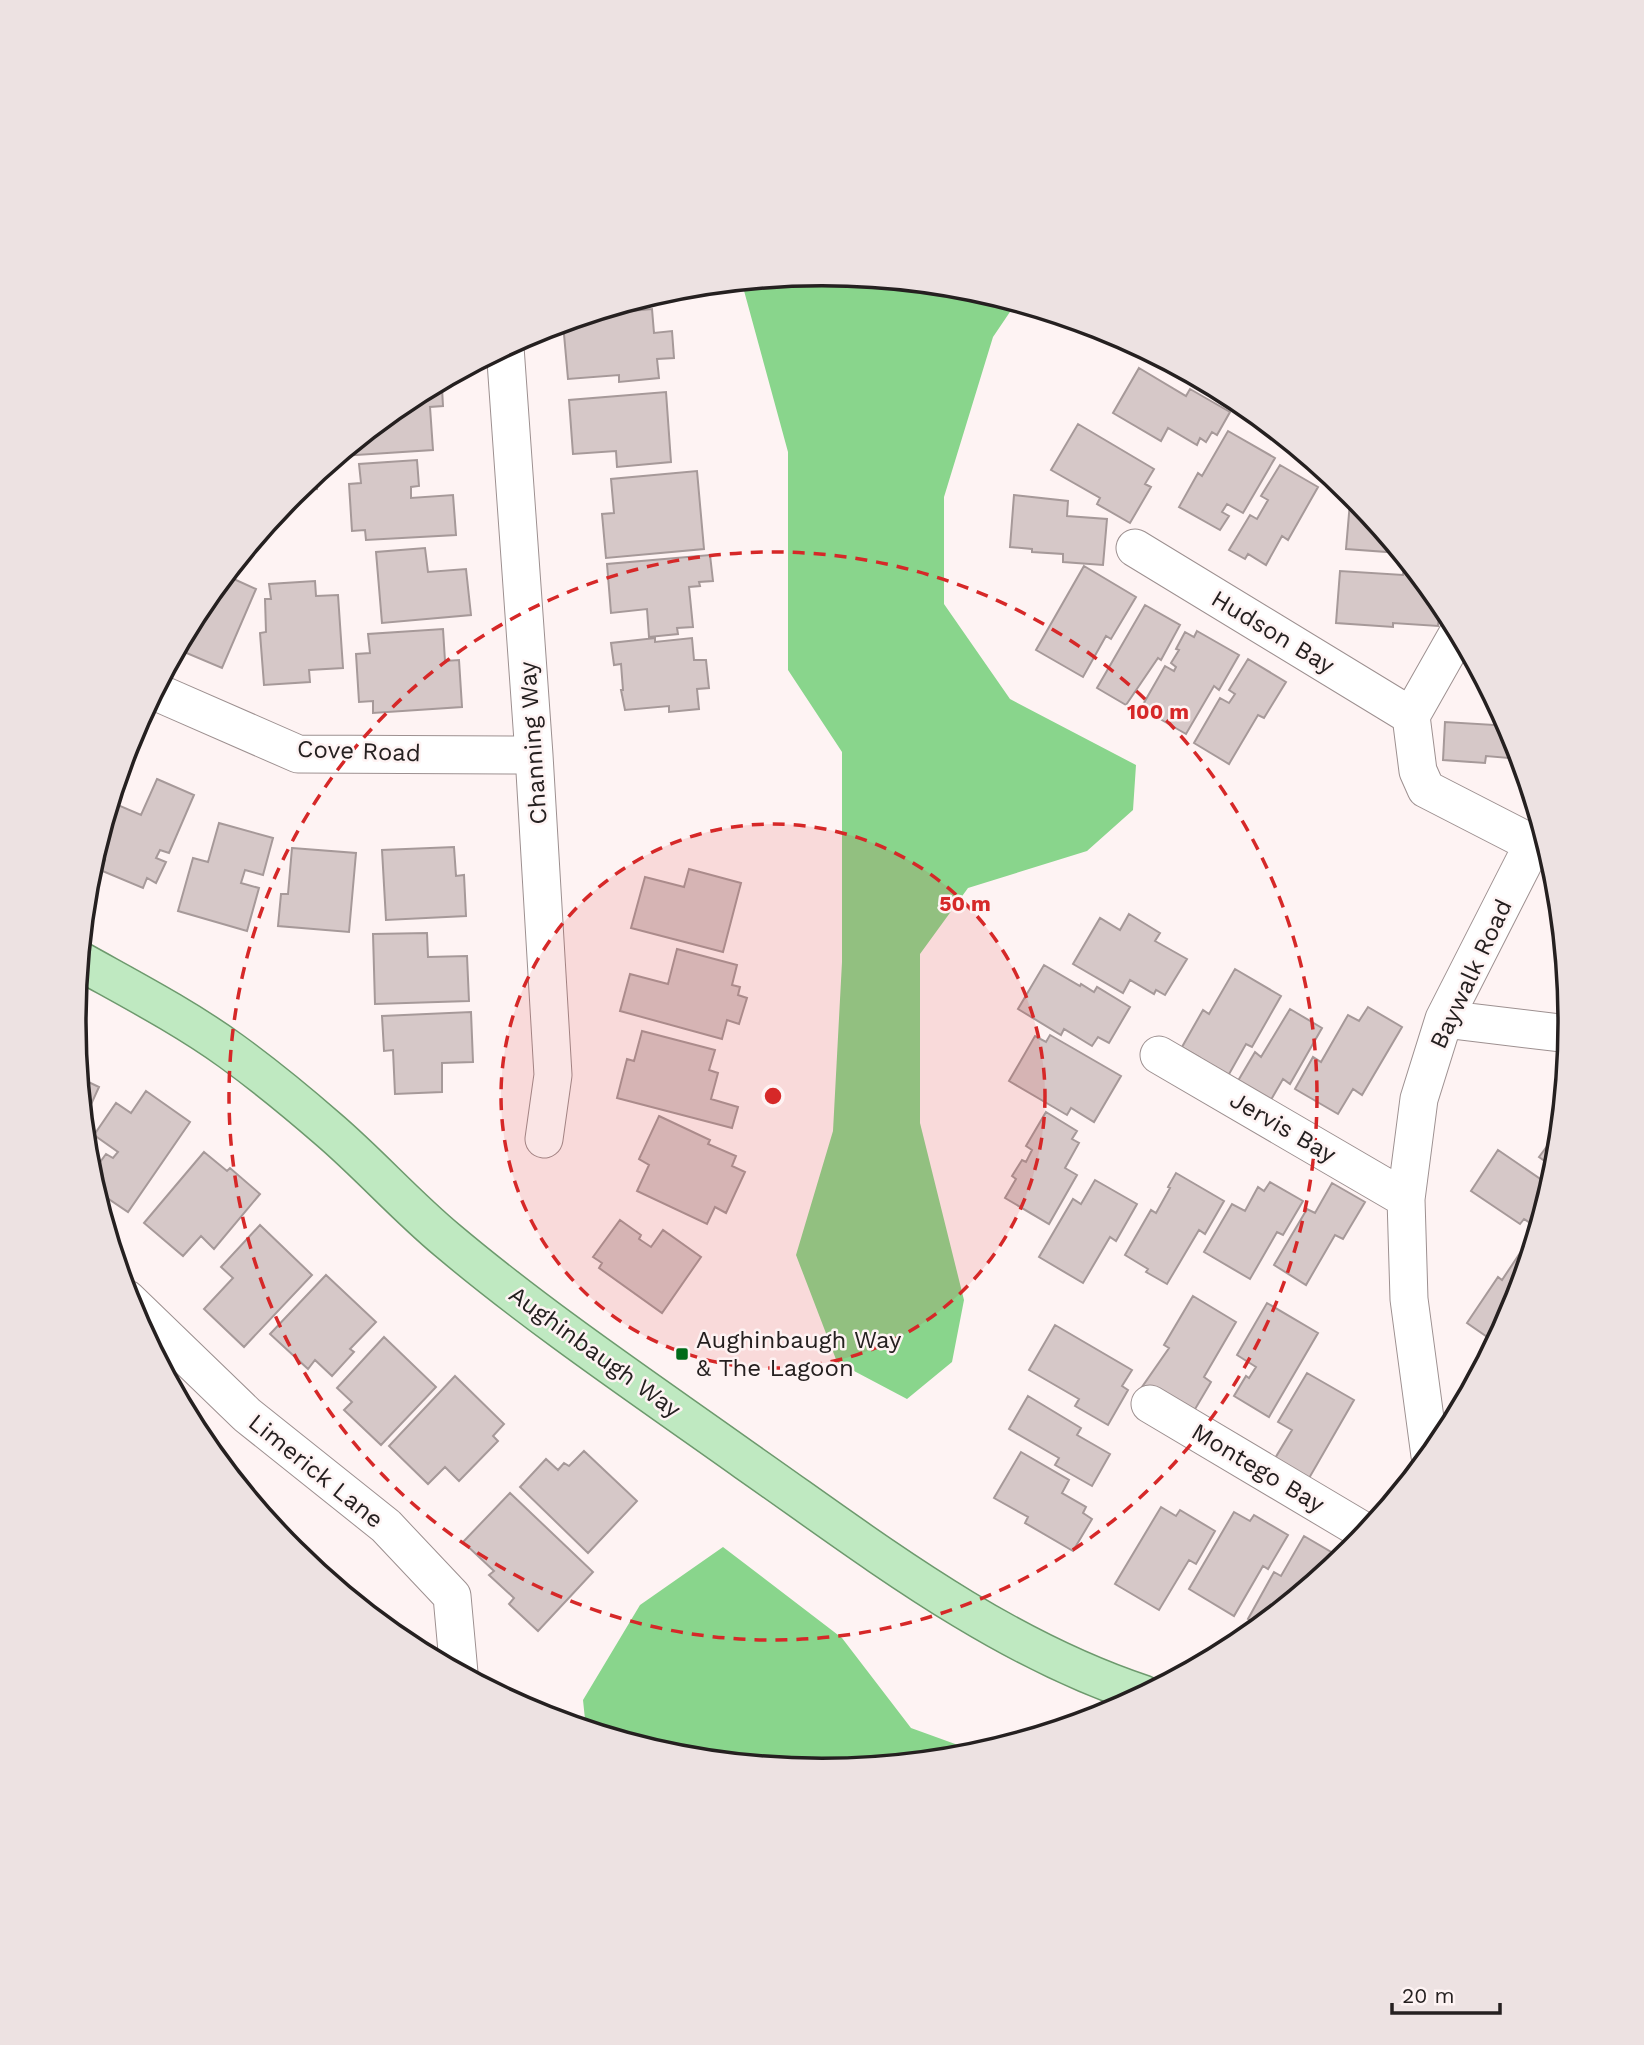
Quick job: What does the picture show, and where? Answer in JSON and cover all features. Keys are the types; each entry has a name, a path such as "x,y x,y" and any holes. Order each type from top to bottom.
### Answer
{"main road":[{"name":"Aughinbaugh Way","path":"88,966 230,1051 327,1128 443,1237 522,1301 859,1540 947,1600 1029,1646 1131,1691"}],"street":[{"name":"Channing Way","path":"506,358 534,755 553,1076 544,1139"},
{"name":"Hudson Bay","path":"1135,548 1411,716"},
{"path":"1453,642 1411,716 1418,771 1426,789 1534,837"},
{"name":"Cove Road","path":"163,695 299,754 534,755"},
{"name":"Baywalk Road","path":"1428,1440 1409,1299 1406,1199 1419,1098 1444,1019 1536,843"},
{"path":"1444,1019 1558,1033"},
{"name":"Jervis Bay","path":"1159,1055 1406,1199"},
{"name":"Limerick Lane","path":"150,1321 247,1415 386,1526 452,1597 458,1662"},
{"name":"Montego Bay","path":"1150,1404 1358,1527"}],"shaded area":[{"path":"822,286 870,288 966,300 1011,311 993,337 944,497 944,604 1010,699 1136,765 1133,810 1087,851 968,888 920,954 920,1123 964,1300 952,1362 907,1399 837,1362 796,1255 833,1131 842,962 842,752 788,670 788,452 744,291"},
{"path":"723,1547 842,1638 911,1728 960,1746 870,1757 774,1757 678,1745 585,1720 583,1700 640,1605"}],"building":[{"path":"652,309 654,333 672,331 674,358 657,359 659,378 619,382 619,375 568,379 564,333 631,311"},
{"path":"1139,368 1186,396 1190,389 1230,412 1217,435 1212,432 1206,442 1200,438 1197,445 1168,428 1161,441 1113,413"},
{"path":"442,392 443,406 430,407 433,450 353,455 413,410"},
{"path":"666,392 671,462 617,467 616,451 573,454 569,400"},
{"path":"1078,424 1154,469 1145,484 1151,487 1130,523 1097,504 1100,498 1051,470"},
{"path":"1228,431 1275,458 1243,513 1227,504 1222,512 1229,516 1220,530 1179,507 1198,473 1202,476"},
{"path":"417,460 419,486 411,487 411,498 453,495 456,535 366,540 365,530 352,531 349,484 361,483 359,464"},
{"path":"1280,465 1318,487 1288,540 1282,536 1266,565 1248,554 1245,559 1229,550 1250,515 1257,519 1268,500 1261,496"},
{"path":"697,471 704,549 606,558 602,514 614,513 611,479"},
{"path":"1014,495 1068,501 1067,516 1107,519 1103,565 1063,562 1063,554 1010,547"},
{"path":"1349,509 1388,552 1346,549"},
{"path":"425,548 428,572 466,569 471,615 382,623 376,552"},
{"path":"710,555 713,581 699,582 700,586 689,587 693,627 677,628 678,634 649,637 647,609 611,613 607,564"},
{"path":"1084,566 1136,597 1111,639 1106,636 1083,677 1036,650"},
{"path":"1340,571 1403,575 1404,571 1434,613 1438,620 1438,626 1393,623 1393,627 1336,623"},
{"path":"234,579 256,589 222,668 185,652"},
{"path":"315,581 316,596 338,595 343,668 309,670 310,682 264,685 260,633 266,632 265,599 271,599 269,584"},
{"path":"1145,605 1180,625 1161,660 1158,658 1126,705 1097,688"},
{"path":"443,629 445,661 459,660 462,707 373,713 373,701 359,702 356,654 370,653 368,634"},
{"path":"1197,631 1239,655 1219,690 1214,686 1186,734 1141,708 1165,666 1174,671 1176,667 1171,663 1185,632 1194,637"},
{"path":"655,638 655,642 692,638 694,660 706,660 709,688 697,689 699,709 669,712 669,706 625,710 621,690 621,664 614,665 611,643"},
{"path":"1248,659 1286,682 1264,718 1258,715 1229,764 1194,743 1220,698 1229,703 1235,694 1229,690"},
{"path":"1445,722 1494,725 1508,758 1486,756 1485,763 1443,760"},
{"path":"157,779 194,795 169,853 160,850 156,858 166,862 156,883 147,878 143,888 102,871 119,805 141,815"},
{"path":"219,823 273,838 263,875 245,870 241,883 259,888 247,931 178,911 193,858 208,862"},
{"path":"454,847 456,876 464,875 466,916 386,920 382,850"},
{"path":"292,848 356,853 349,932 278,926 281,894 288,894"},
{"path":"689,869 741,883 723,952 631,928 645,877 684,887"},
{"path":"1129,914 1160,933 1155,941 1187,959 1165,995 1156,990 1154,994 1130,980 1123,993 1073,964 1100,918 1120,930"},
{"path":"427,933 428,957 467,956 469,1001 375,1004 373,934"},
{"path":"677,949 737,965 732,985 740,987 738,995 747,998 739,1024 727,1020 722,1039 620,1011 630,974 668,984"},
{"path":"1044,965 1094,992 1097,987 1130,1007 1109,1043 1098,1037 1092,1046 1064,1029 1061,1035 1018,1009"},
{"path":"1235,969 1281,996 1252,1047 1246,1044 1224,1083 1196,1061 1199,1057 1182,1047 1203,1010 1209,1014"},
{"path":"1368,1007 1402,1027 1362,1095 1353,1089 1338,1114 1295,1089 1313,1057 1321,1062 1348,1015 1359,1021"},
{"path":"1290,1009 1322,1028 1290,1084 1283,1079 1265,1110 1232,1091 1255,1052 1261,1057"},
{"path":"471,1012 473,1062 442,1063 442,1092 395,1094 393,1050 384,1051 382,1016"},
{"path":"642,1031 715,1050 709,1070 718,1073 711,1099 738,1107 732,1128 617,1098 627,1059 634,1061"},
{"path":"1050,1035 1121,1076 1094,1122 1071,1108 1067,1115 1009,1081 1035,1036 1046,1042"},
{"path":"88,1082 99,1087 91,1105"},
{"path":"146,1091 190,1122 128,1212 108,1198 99,1163 106,1154 113,1158 118,1152 95,1134 116,1103 131,1113"},
{"path":"1046,1112 1077,1131 1072,1139 1079,1143 1065,1168 1077,1175 1049,1224 1005,1198 1016,1179 1012,1176 1022,1160 1026,1162 1032,1150 1026,1146"},
{"path":"659,1116 710,1140 708,1144 736,1156 732,1166 745,1172 726,1213 715,1207 707,1224 637,1191 649,1165 639,1159"},
{"path":"1547,1146 1545,1161 1539,1157"},
{"path":"1498,1150 1541,1179 1530,1223 1524,1219 1520,1224 1471,1191"},
{"path":"204,1152 227,1171 230,1168 260,1194 214,1249 201,1236 183,1256 144,1223"},
{"path":"1176,1173 1224,1201 1205,1234 1199,1230 1167,1284 1125,1255 1151,1210 1156,1213"},
{"path":"1095,1180 1137,1204 1116,1241 1110,1237 1083,1283 1039,1257 1073,1199 1081,1204"},
{"path":"1270,1182 1303,1201 1283,1235 1277,1232 1250,1279 1204,1252 1232,1204 1245,1211 1258,1187 1264,1191"},
{"path":"1332,1183 1365,1202 1343,1239 1335,1235 1306,1285 1274,1265 1307,1209 1315,1213"},
{"path":"620,1220 641,1235 639,1239 651,1247 663,1230 701,1257 662,1313 599,1268 602,1263 593,1257"},
{"path":"260,1225 312,1275 244,1347 204,1309 233,1278 221,1267"},
{"path":"1522,1251 1487,1337 1467,1323 1498,1277 1502,1280"},
{"path":"326,1275 376,1322 350,1349 354,1352 332,1376 315,1360 308,1369 270,1334"},
{"path":"1193,1296 1236,1322 1204,1377 1211,1382 1191,1416 1142,1387 1169,1348 1164,1345"},
{"path":"1267,1303 1318,1333 1269,1417 1234,1396 1246,1376 1249,1378 1256,1367 1237,1355"},
{"path":"1055,1325 1132,1370 1122,1386 1128,1390 1108,1425 1075,1406 1079,1399 1029,1370"},
{"path":"384,1337 436,1387 381,1445 344,1410 352,1402 337,1388"},
{"path":"1307,1373 1354,1400 1308,1480 1274,1460 1292,1430 1278,1422"},
{"path":"455,1376 504,1424 493,1436 498,1441 459,1481 445,1467 428,1484 389,1446"},
{"path":"1028,1396 1081,1428 1077,1435 1110,1454 1092,1486 1055,1465 1059,1458 1009,1429"},
{"path":"584,1451 637,1501 588,1553 520,1487 546,1459 558,1470 564,1463 569,1466"},
{"path":"1021,1452 1069,1480 1062,1493 1086,1507 1083,1513 1092,1519 1073,1551 1025,1523 1028,1517 994,1498"},
{"path":"510,1493 593,1572 538,1631 509,1604 514,1598 489,1575 494,1571 463,1542"},
{"path":"1161,1507 1176,1516 1180,1510 1215,1531 1196,1564 1189,1560 1159,1610 1115,1584"},
{"path":"1234,1512 1250,1521 1254,1515 1288,1535 1268,1569 1263,1566 1234,1616 1189,1589"},
{"path":"1304,1536 1332,1553 1270,1607 1251,1621 1248,1619 1274,1572 1281,1576"}],"place":[{"name":"Aughinbaugh Way & The Lagoon","path":"682,1354"}]}
